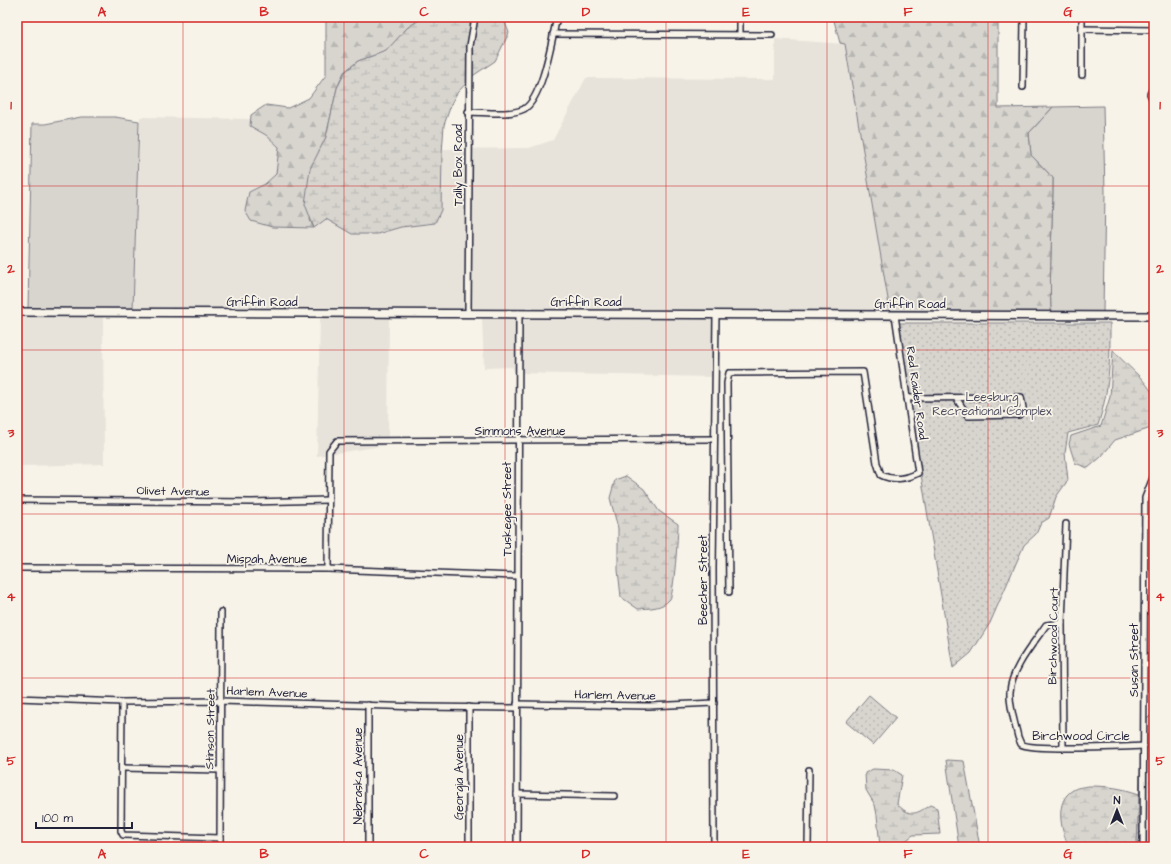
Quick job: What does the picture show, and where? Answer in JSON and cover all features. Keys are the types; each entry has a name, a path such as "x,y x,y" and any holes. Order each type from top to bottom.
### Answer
{"street":[{"name":"Tally Box Road","path":"468,313 468,112 470,46 475,17"},
{"path":"468,112 510,112 528,106 533,100 540,85 558,17"},
{"path":"740,17 740,35"},
{"path":"1023,87 1024,17"},
{"path":"1082,17 1082,75"},
{"path":"1082,29 1154,30"},
{"path":"553,34 772,36"},
{"path":"1154,86 1150,94 1154,103"},
{"name":"Griffin Road","path":"17,312 1154,316"},
{"name":"Tuskegee Street","path":"517,847 519,313"},
{"name":"Beecher Street","path":"714,847 714,439 716,314"},
{"name":"Red Raider Road","path":"729,592 729,373 863,372 877,463 881,475 890,479 906,479 918,474 895,315"},
{"path":"907,398 1021,397 1023,408 1019,415 968,416 956,398"},
{"name":"Simmons Avenue","path":"328,500 330,449 333,444 340,440 714,439"},
{"name":"Susan Street","path":"1143,847 1146,498 1154,475"},
{"name":"Olivet Avenue","path":"17,500 252,502 328,500"},
{"path":"328,500 328,569"},
{"name":"Birchwood Court","path":"1063,747 1062,623 1066,524"},
{"name":"Mispah Avenue","path":"17,568 328,569 517,576"},
{"name":"Stinson Street","path":"220,847 221,612"},
{"name":"Birchwood Circle","path":"1062,623 1046,625 1029,648 1012,678 1010,692 1018,737 1021,744 1030,747 1144,746"},
{"path":"1144,665 1154,665"},
{"name":"Harlem Avenue","path":"17,698 122,702 221,701 469,707 648,706 714,703"},
{"path":"122,702 121,831 123,835 220,838"},
{"name":"Nebraska Avenue","path":"368,705 368,847"},
{"name":"Georgia Avenue","path":"469,707 469,847"},
{"path":"122,768 220,770"},
{"path":"808,847 809,770"},
{"path":"517,794 614,796"}],"shaded area":[{"path":"775,39 845,44 890,311 133,309 140,117 251,119 250,126 266,135 279,147 276,174 265,184 249,192 326,219 352,234 377,234 401,227 441,210 442,149 529,148 553,140 586,78 775,79"},
{"path":"17,315 103,316 104,464 21,466 22,513 17,513"},
{"path":"320,317 892,319 892,322 713,320 713,377 515,373 512,367 484,368 482,318 389,319 388,445 317,456"}],"green space":[{"path":"326,17 431,17 422,18 407,28 387,51 358,61 344,72 337,88 326,137 319,152 310,220 314,228 272,227 251,221 245,211 249,192 265,184 276,174 279,147 266,135 250,126 251,115 266,105 288,108 309,98 326,75"},
{"path":"503,17 509,33 495,61 474,75 457,93 452,102 444,125 441,210 435,223 401,227 377,234 352,234 326,219 314,228 305,204 310,169 326,137 337,88 345,72 358,61 386,51 407,28 422,18"},
{"path":"833,17 998,17 998,108 1053,107 1029,133 1031,155 1053,178 1050,278 1051,312 890,311 845,44 840,43"},
{"path":"1103,106 1105,192 1103,312 1051,312 1050,278 1053,178 1031,155 1029,133 1053,107"},
{"path":"81,117 115,117 139,121 133,309 28,308 32,124 45,124"},
{"name":"Leesburg Recreational Complex","path":"896,323 1110,323 1110,350 1107,386 1098,425 1068,433 1065,453 1068,480 1056,497 1049,518 1041,523 1036,534 1024,545 990,623 971,653 953,668"},
{"path":"1113,350 1142,379 1152,392 1155,405 1154,427 1115,440 1101,457 1088,468 1075,463 1069,444 1071,436 1101,426 1110,397"},
{"path":"626,476 644,489 659,511 678,524 673,586 670,599 663,605 638,609 621,597 618,570 618,528 610,498 615,480"},
{"path":"869,695 896,718 873,745 846,722"},
{"path":"1154,712 1154,847 1139,847 1143,842 1144,722"},
{"path":"1141,757 1140,841 1137,845"},
{"path":"946,760 964,761 980,847 959,847"},
{"path":"873,769 894,770 902,775 897,804 909,813 916,813 930,805 937,808 940,834 913,835 898,847 880,847 875,805 866,790 865,773"},
{"path":"1089,786 1102,786 1127,790 1139,794 1137,845 1068,845 1061,824 1061,808 1063,801 1067,795 1075,789"},
{"path":"1137,845 1135,847 980,847"}]}
